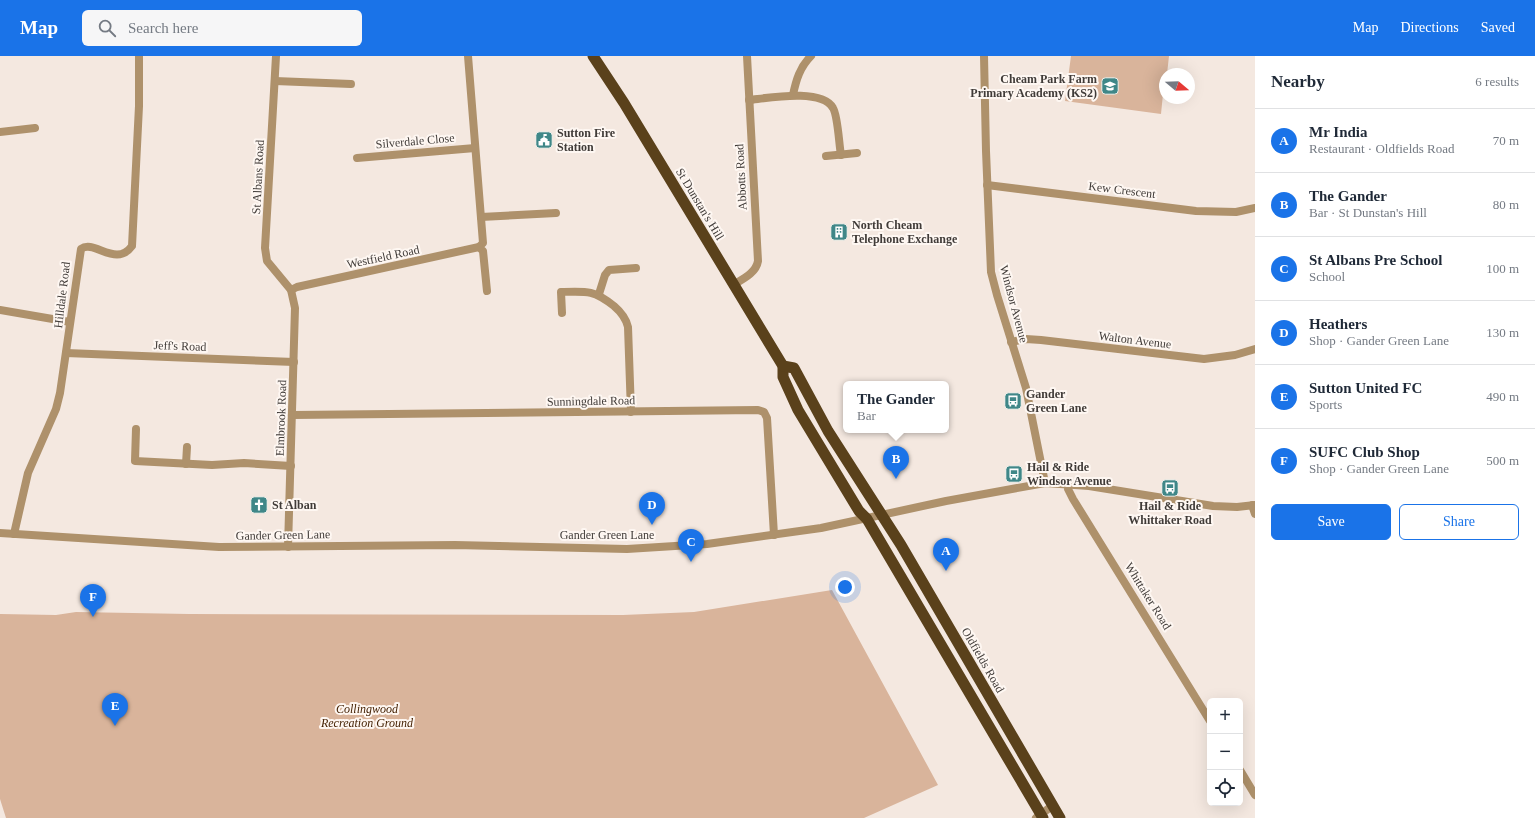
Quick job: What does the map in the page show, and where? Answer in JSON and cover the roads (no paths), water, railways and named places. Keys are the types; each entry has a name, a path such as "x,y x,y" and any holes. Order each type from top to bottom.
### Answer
{"highway":[{"name":"St Dunstan's Hill","path":"593,56 624,103 782,366 783,377 798,410 859,511 867,518"},
{"name":"St Dunstan's Hill","path":"782,366 794,368 828,432 883,515"},
{"name":"Oldfields Road","path":"883,515 1059,818"},
{"path":"867,518 1040,817"}],"street":[{"name":"Hilldale Road","path":"14,534 28,473 59,398 81,249 87,247 116,255 128,252 132,246 139,106 139,56"},
{"name":"St Albans Road","path":"276,56 265,248 267,261 291,290"},
{"path":"468,56 483,243 480,247 483,251 487,291"},
{"name":"Abbotts Road","path":"733,285 750,275 755,270 758,260 747,56"},
{"path":"793,95 796,80 805,62 811,56"},
{"name":"Windsor Avenue","path":"984,56 987,185 992,272 1011,342 1026,388 1045,483"},
{"path":"275,81 351,84"},
{"path":"749,100 793,95 806,96 827,102 834,108 841,155"},
{"path":"0,132 35,128"},
{"name":"Silverdale Close","path":"357,158 475,148"},
{"path":"826,156 857,153"},
{"name":"Kew Crescent","path":"987,185 1196,211 1236,212 1255,208"},
{"path":"480,217 556,213"},
{"name":"Westfield Road","path":"291,290 297,287 367,273 480,247"},
{"path":"599,294 605,275 609,270 636,268"},
{"name":"Elmbrook Road","path":"288,547 295,308 291,290"},
{"path":"562,313 561,292 599,294 619,310 627,322 632,412"},
{"path":"0,310 70,322"},
{"name":"Walton Avenue","path":"1011,342 1026,339 1041,340 1204,359 1235,355 1255,349"},
{"name":"Jeff's Road","path":"66,353 294,362"},
{"name":"Sunningdale Road","path":"293,416 758,410 764,412 767,418 774,535"},
{"path":"136,429 135,461 222,465 244,462 291,466"},
{"path":"186,464 187,447"},
{"name":"Gander Green Lane","path":"0,533 219,547 455,545 627,549 707,544 821,528 1020,486 1045,483 1069,484 1213,506 1237,507 1254,505"},
{"name":"Whittaker Road","path":"1069,484 1068,489 1073,499 1207,715"},
{"path":"1254,505 1255,514"},
{"path":"1243,775 1255,795"},
{"path":"1040,817 1052,806"}],"place":[{"name":"Cheam Park Farm Primary Academy (KS2)","path":"1110,86"},
{"name":"Sutton Fire Station","path":"544,140"},
{"name":"North Cheam Telephone Exchange","path":"839,232"},
{"name":"Gander Green Lane","path":"1013,401"},
{"name":"Hail & Ride Windsor Avenue","path":"1014,474"},
{"name":"The Gander","path":"896,479"},
{"name":"Hail & Ride Whittaker Road","path":"1170,488"},
{"name":"St Alban","path":"259,505"},
{"name":"Heathers","path":"652,525"},
{"name":"St Albans Pre School","path":"691,562"},
{"name":"Mr India","path":"946,571"},
{"name":"SUFC Club Shop","path":"93,617"},
{"name":"Sutton United FC","path":"115,726"}],"park label":[{"name":"Collingwood Recreation Ground","path":"367,716"}]}
